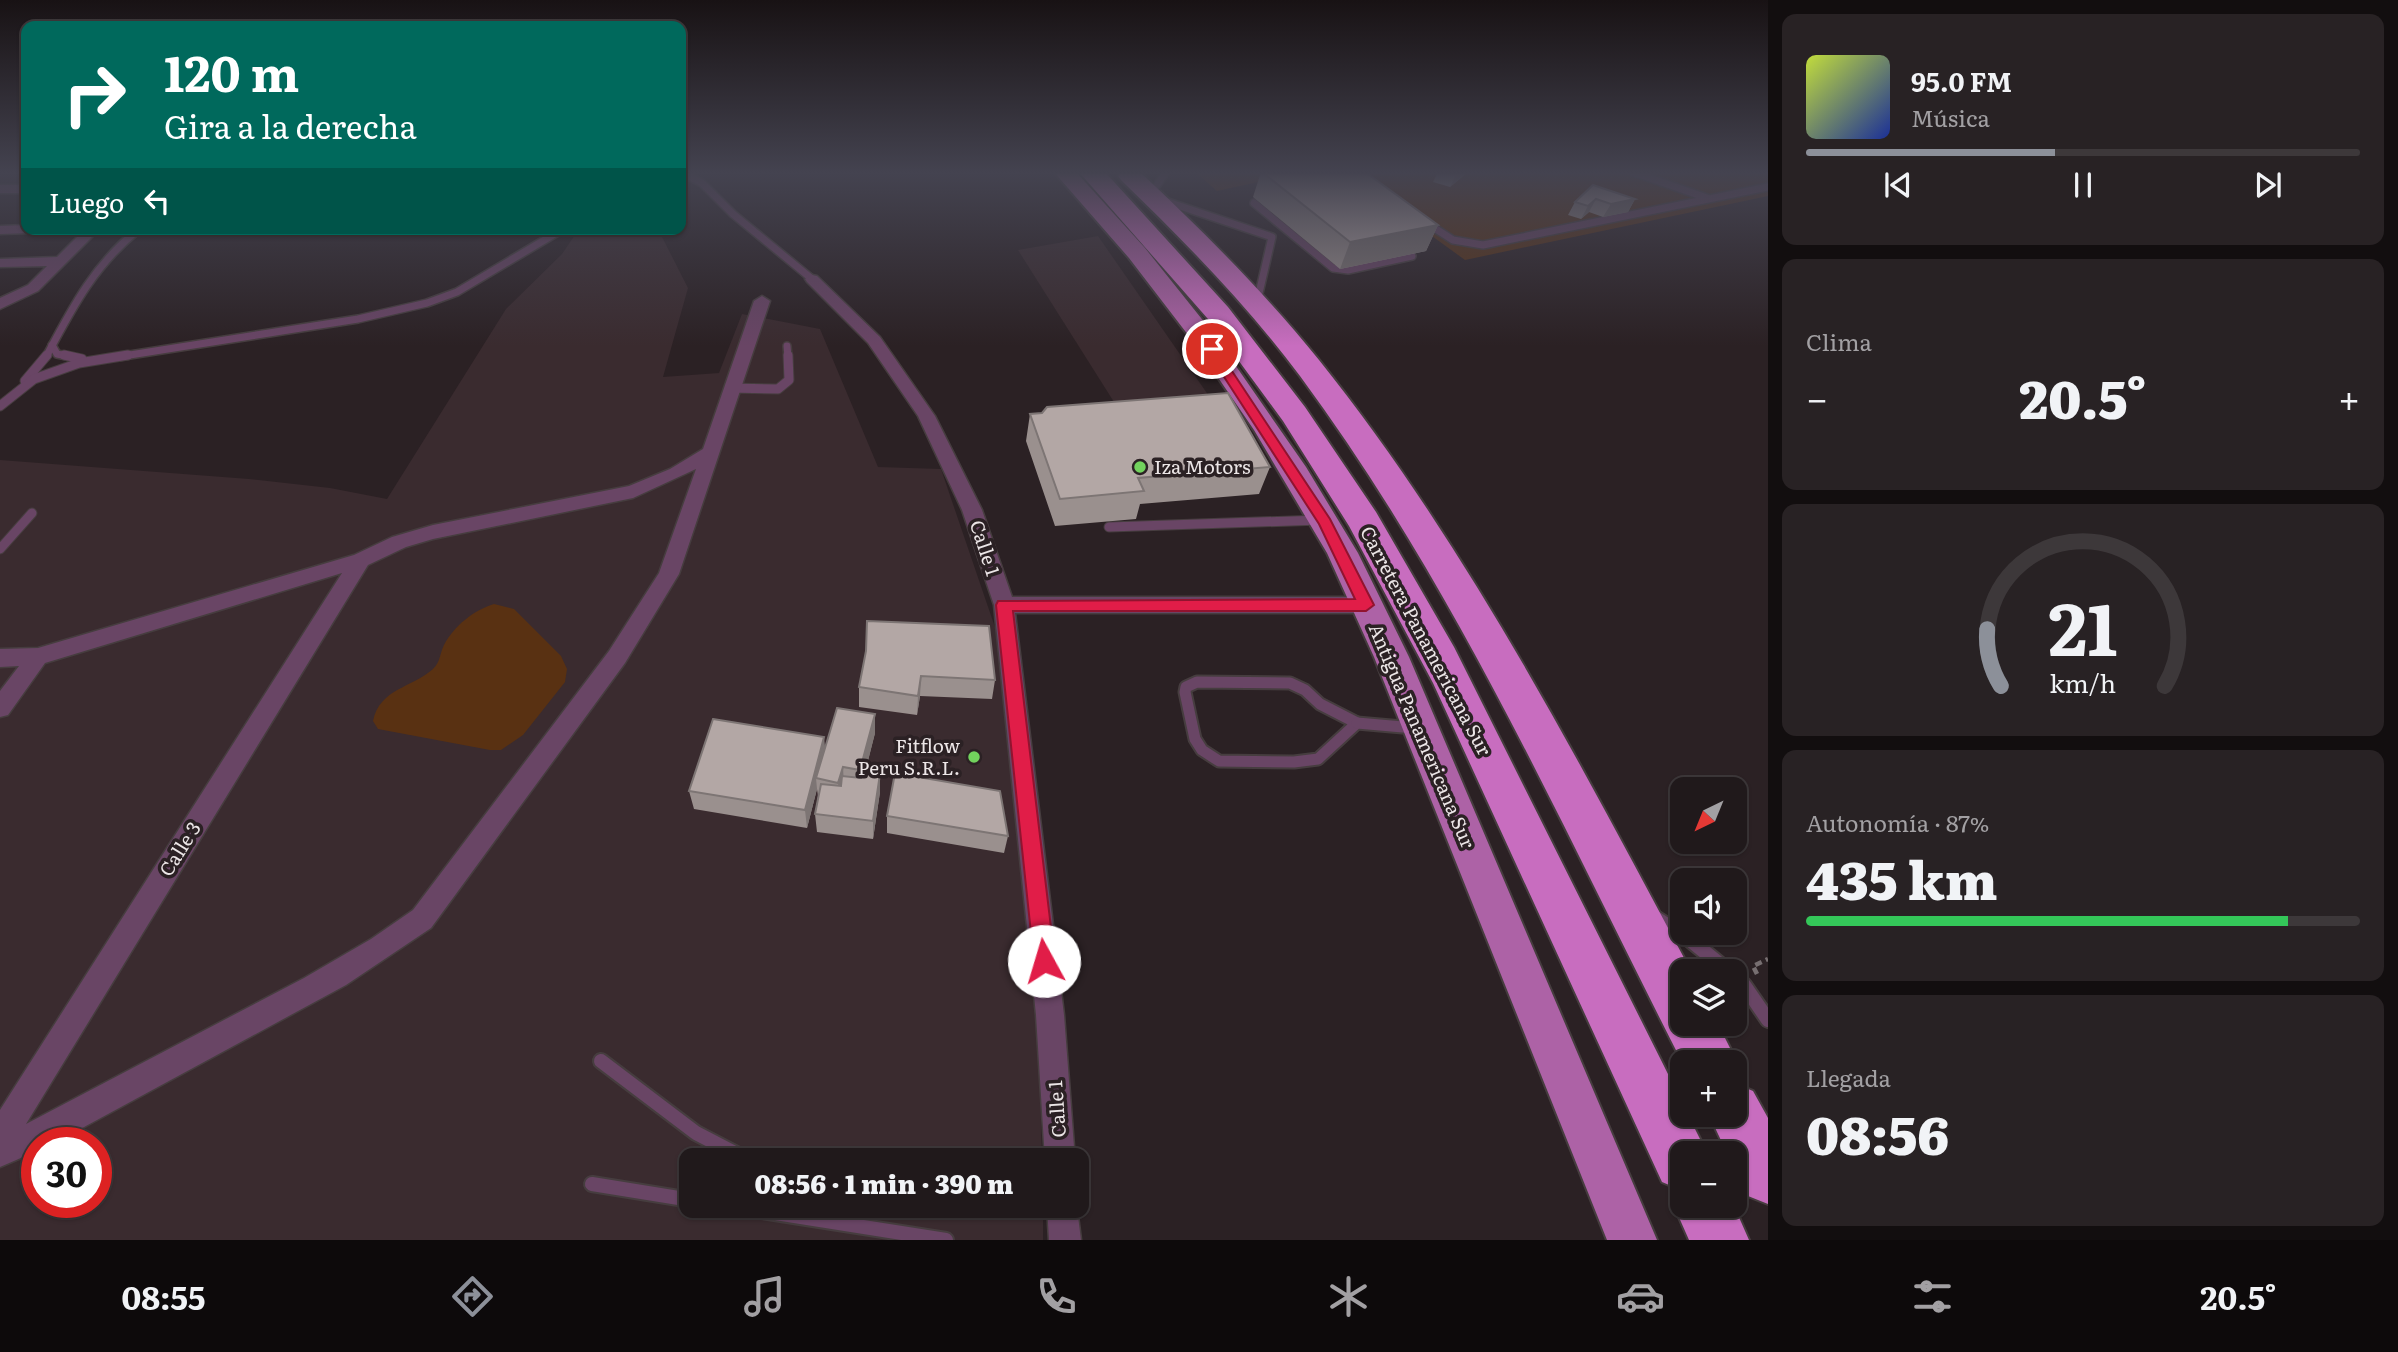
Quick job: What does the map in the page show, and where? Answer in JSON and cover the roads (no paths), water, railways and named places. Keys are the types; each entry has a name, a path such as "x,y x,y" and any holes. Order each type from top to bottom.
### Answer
{"highway":[{"name":"Carretera Panamericana Sur","path":"1147,230 1217,310 1274,384 1344,488 1397,578 1458,696 1672,1141"},
{"path":"1184,230 1256,305 1309,368 1409,512 1523,699 1670,983"},
{"path":"1743,1127 1768,1176"},
{"path":"1709,1218 1720,1240"}],"main road":[{"name":"Antigua Panamericana Sur","path":"1116,230 1157,275 1226,368 1253,419 1324,520 1366,605 1420,729 1632,1240"}],"street":[{"path":"0,304 33,288 87,235"},
{"path":"0,263 59,261"},
{"name":"Calle 1","path":"812,279 874,340 926,416 972,510 1004,605 1050,1014 1059,1148"},
{"path":"0,1152 76,1118 293,999 388,945 422,919 617,657 668,574 762,301"},
{"path":"0,658 38,657 361,560 399,542 433,532 633,492 676,473 708,453"},
{"name":"Calle 3","path":"0,1138 361,560"},
{"path":"1004,605 1366,605"},
{"path":"0,708 38,657"},
{"path":"1062,1218 1065,1240"}],"lane":[{"path":"756,230 812,279"},
{"path":"1251,230 1272,237 1291,234"},
{"path":"1286,230 1332,268 1341,271 1412,256"},
{"path":"1437,230 1453,240 1483,245 1555,230"},
{"path":"14,394 47,356 60,325 88,282 131,235"},
{"path":"0,406 52,370 92,360 358,319 427,303 457,292 553,235"},
{"path":"1256,305 1272,237"},
{"path":"52,345 57,354 92,360"},
{"path":"731,388 778,389 784,385 789,380 787,346"},
{"path":"0,549 32,513"},
{"path":"1108,527 1324,520"},
{"path":"1357,723 1345,731 1319,758 1219,763 1202,754 1195,741 1184,697 1186,687 1197,682 1290,683 1305,690 1320,704 1357,723 1420,729"},
{"path":"1627,899 1689,939 1713,959"},
{"path":"1747,989 1768,1020"},
{"path":"601,1061 721,1148"},
{"path":"592,1184 679,1198"},
{"path":"806,1218 946,1240"}],"place":[{"name":"Iza Motors","path":"1140,467"},
{"name":"Fitflow Peru S.R.L.","path":"974,757"}]}
